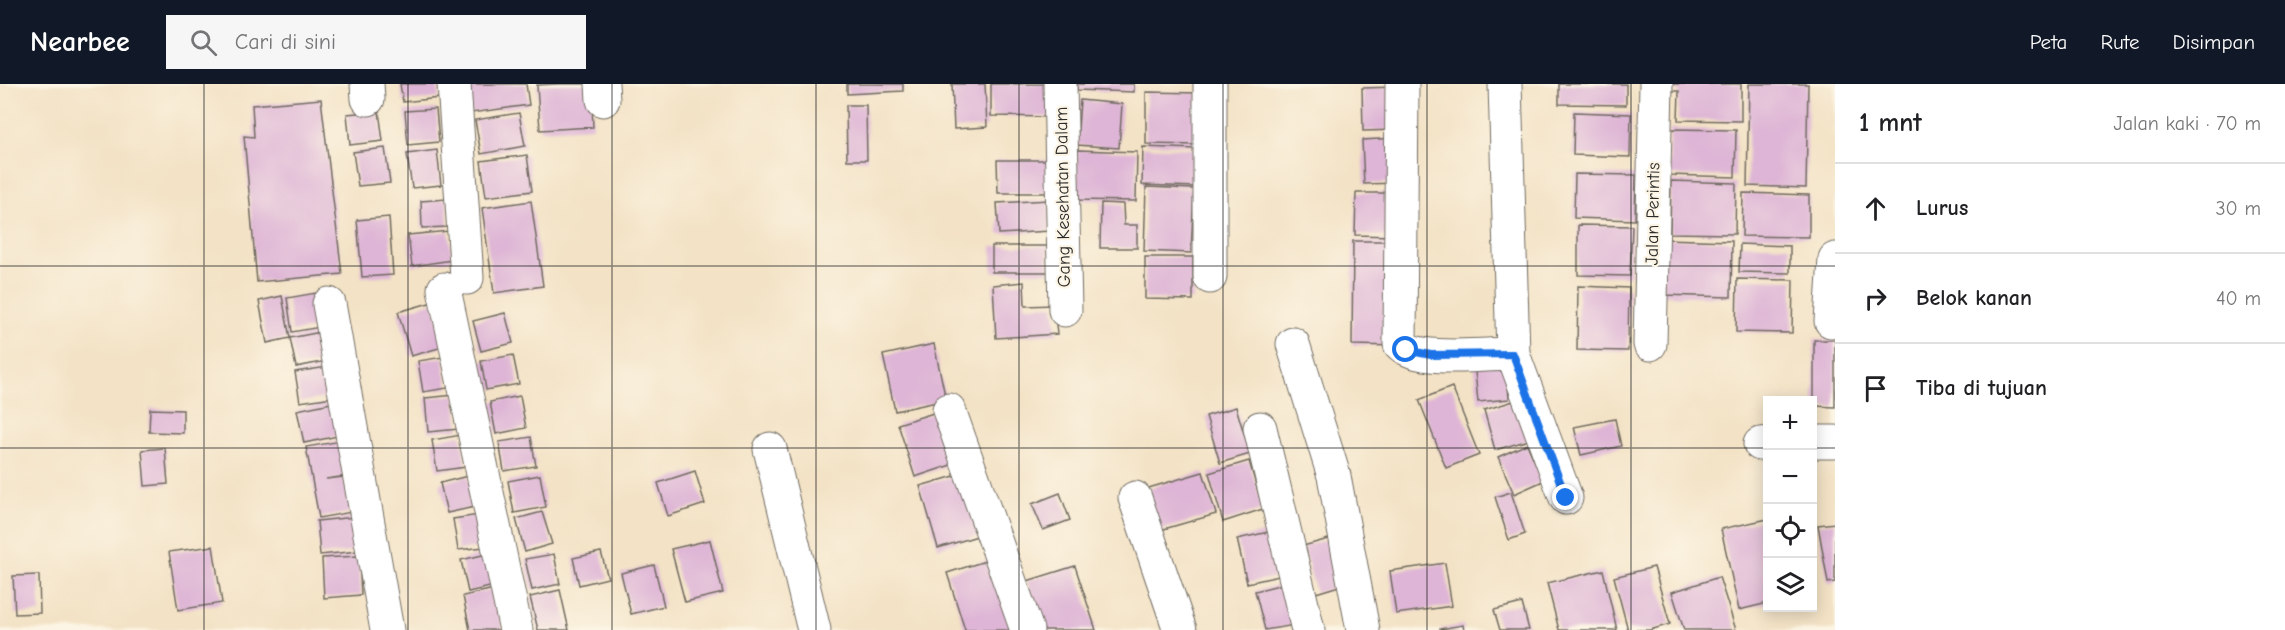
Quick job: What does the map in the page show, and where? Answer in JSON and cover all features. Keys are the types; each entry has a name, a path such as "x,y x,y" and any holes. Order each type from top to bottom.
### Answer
{"street":[{"path":"454,84 456,284 516,630"},
{"name":"Gang Kesehatan Dalam","path":"1060,84 1065,310"},
{"path":"1210,84 1210,277"},
{"path":"1402,84 1400,344 1406,350 1431,355 1513,354"},
{"path":"1505,84 1513,354 1566,498"},
{"name":"Jalan Perintis","path":"1650,344 1656,84"},
{"path":"1831,321 1835,259"},
{"path":"329,304 387,630"},
{"path":"1293,344 1334,476 1363,630"},
{"path":"949,410 1027,630"},
{"path":"1260,428 1308,630"},
{"path":"1817,442 1835,442"},
{"path":"770,449 814,630"},
{"path":"1135,498 1180,630"}],"building":[{"path":"400,84 438,84 439,98 403,102"},
{"path":"467,84 526,84 529,105 471,113"},
{"path":"591,84 593,127 540,130 537,85"},
{"path":"847,84 903,84 903,91 847,94"},
{"path":"952,84 985,84 987,127 954,129"},
{"path":"991,84 1052,84 1052,117 991,116"},
{"path":"1077,84 1134,84 1134,92 1077,90"},
{"path":"1559,84 1626,84 1626,105 1559,104"},
{"path":"1662,84 1741,84 1741,121 1678,120 1679,91 1661,91"},
{"path":"1749,84 1808,84 1806,188 1747,186"},
{"path":"1396,87 1397,130 1363,131 1362,88"},
{"path":"1146,92 1198,93 1198,145 1146,144"},
{"path":"321,99 342,274 257,282 244,136 254,137 252,105"},
{"path":"1080,100 1122,104 1119,148 1077,145"},
{"path":"846,105 866,105 867,160 847,160"},
{"path":"436,109 439,142 408,145 405,111"},
{"path":"379,111 383,141 350,145 347,114"},
{"path":"1574,112 1631,114 1630,157 1573,155"},
{"path":"519,113 525,146 481,154 475,120"},
{"path":"1670,129 1736,130 1735,177 1669,175"},
{"path":"1397,138 1398,183 1364,184 1362,140"},
{"path":"1143,147 1197,149 1197,187 1142,185"},
{"path":"385,148 390,183 358,186 353,152"},
{"path":"437,150 441,185 412,188 407,154"},
{"path":"1077,150 1137,152 1136,201 1076,200"},
{"path":"527,155 532,191 486,197 481,161"},
{"path":"997,160 1048,160 1049,193 998,193"},
{"path":"1575,174 1636,175 1635,220 1574,218"},
{"path":"1671,181 1736,183 1735,234 1670,233"},
{"path":"1146,187 1194,189 1191,253 1144,251"},
{"path":"1356,193 1393,193 1393,236 1355,235"},
{"path":"1743,193 1809,195 1809,237 1742,236"},
{"path":"447,199 448,227 422,228 421,201"},
{"path":"1049,200 1050,231 999,234 997,203"},
{"path":"531,201 543,286 494,293 482,208"},
{"path":"1101,203 1123,204 1124,225 1137,225 1137,248 1100,248"},
{"path":"389,217 393,275 362,277 357,220"},
{"path":"1578,225 1632,226 1630,276 1578,275"},
{"path":"449,231 452,260 412,266 408,235"},
{"path":"1663,239 1732,241 1731,297 1662,295"},
{"path":"1353,241 1398,241 1398,346 1352,345"},
{"path":"1740,244 1790,246 1790,273 1739,272"},
{"path":"992,246 1048,246 1049,272 992,272"},
{"path":"1145,257 1193,257 1193,300 1145,299"},
{"path":"1737,279 1793,280 1792,333 1736,332"},
{"path":"1024,282 1025,306 1054,305 1057,334 996,338 993,285"},
{"path":"1578,286 1629,288 1628,351 1577,350"},
{"path":"316,293 321,327 292,332 287,298"},
{"path":"282,296 290,338 267,343 259,301"},
{"path":"433,302 446,346 411,356 398,312"},
{"path":"505,313 513,343 481,351 473,321"},
{"path":"326,331 332,360 296,367 290,338"},
{"path":"1814,340 1835,340 1835,407 1817,406 1817,396 1814,396"},
{"path":"934,344 946,400 895,411 883,355"},
{"path":"513,355 519,384 486,390 481,361"},
{"path":"443,357 448,388 423,392 418,361"},
{"path":"1506,358 1509,399 1478,402 1474,361"},
{"path":"334,366 339,396 300,402 295,372"},
{"path":"1452,387 1479,455 1446,468 1419,400"},
{"path":"455,395 459,429 428,432 425,398"},
{"path":"520,396 526,428 496,434 490,402"},
{"path":"1517,400 1529,440 1495,450 1484,410"},
{"path":"336,402 343,435 304,443 297,410"},
{"path":"1236,407 1250,454 1220,463 1206,416"},
{"path":"150,409 183,410 183,433 149,432"},
{"path":"940,411 957,463 915,477 898,424"},
{"path":"1615,419 1621,446 1581,455 1574,427"},
{"path":"461,435 466,467 437,471 432,440"},
{"path":"531,437 536,466 504,471 499,442"},
{"path":"341,441 347,476 326,479 344,477 352,512 319,518 306,447"},
{"path":"1527,444 1543,481 1514,494 1498,457"},
{"path":"165,448 168,484 145,486 142,450"},
{"path":"1249,461 1263,509 1223,522 1209,473"},
{"path":"695,471 705,504 668,516 658,483"},
{"path":"1203,472 1216,514 1157,531 1145,489"},
{"path":"965,473 984,534 938,548 920,486"},
{"path":"540,475 546,507 514,513 508,481"},
{"path":"468,476 475,507 447,513 440,483"},
{"path":"1511,492 1525,534 1509,540 1495,497"},
{"path":"1060,493 1070,520 1043,530 1032,504"},
{"path":"542,512 552,544 525,552 516,519"},
{"path":"479,515 484,547 458,550 453,519"},
{"path":"355,517 358,551 320,555 317,521"},
{"path":"1763,520 1763,604 1739,610 1721,529"},
{"path":"1835,523 1835,582 1828,583 1818,525"},
{"path":"1273,531 1284,575 1247,583 1237,539"},
{"path":"1336,537 1349,583 1316,593 1303,546"},
{"path":"710,540 723,593 685,602 671,549"},
{"path":"213,546 222,603 178,610 169,552"},
{"path":"601,552 608,578 579,585 573,558"},
{"path":"487,554 494,586 468,592 461,560"},
{"path":"554,554 560,584 532,590 525,559"},
{"path":"359,556 361,595 324,598 322,558"},
{"path":"998,557 1019,626 1008,630 965,630 947,573"},
{"path":"1445,563 1452,606 1396,614 1390,571"},
{"path":"654,565 664,606 631,614 621,573"},
{"path":"1075,566 1096,630 1043,630 1027,581"},
{"path":"1654,567 1670,624 1650,630 1628,630 1614,577"},
{"path":"1603,570 1617,630 1559,630 1547,583"},
{"path":"39,575 40,613 15,614 13,576"},
{"path":"1719,577 1736,630 1684,630 1672,592"},
{"path":"1291,582 1301,624 1265,630 1255,591"},
{"path":"494,589 503,630 470,630 463,596"},
{"path":"560,590 569,630 538,630 530,597"},
{"path":"1522,603 1529,630 1500,630 1494,610"},
{"path":"1463,625 1464,630 1440,630 1440,629"}],"route":[{"path":"1406,350 1431,355 1513,354 1531,410 1566,498"}]}
